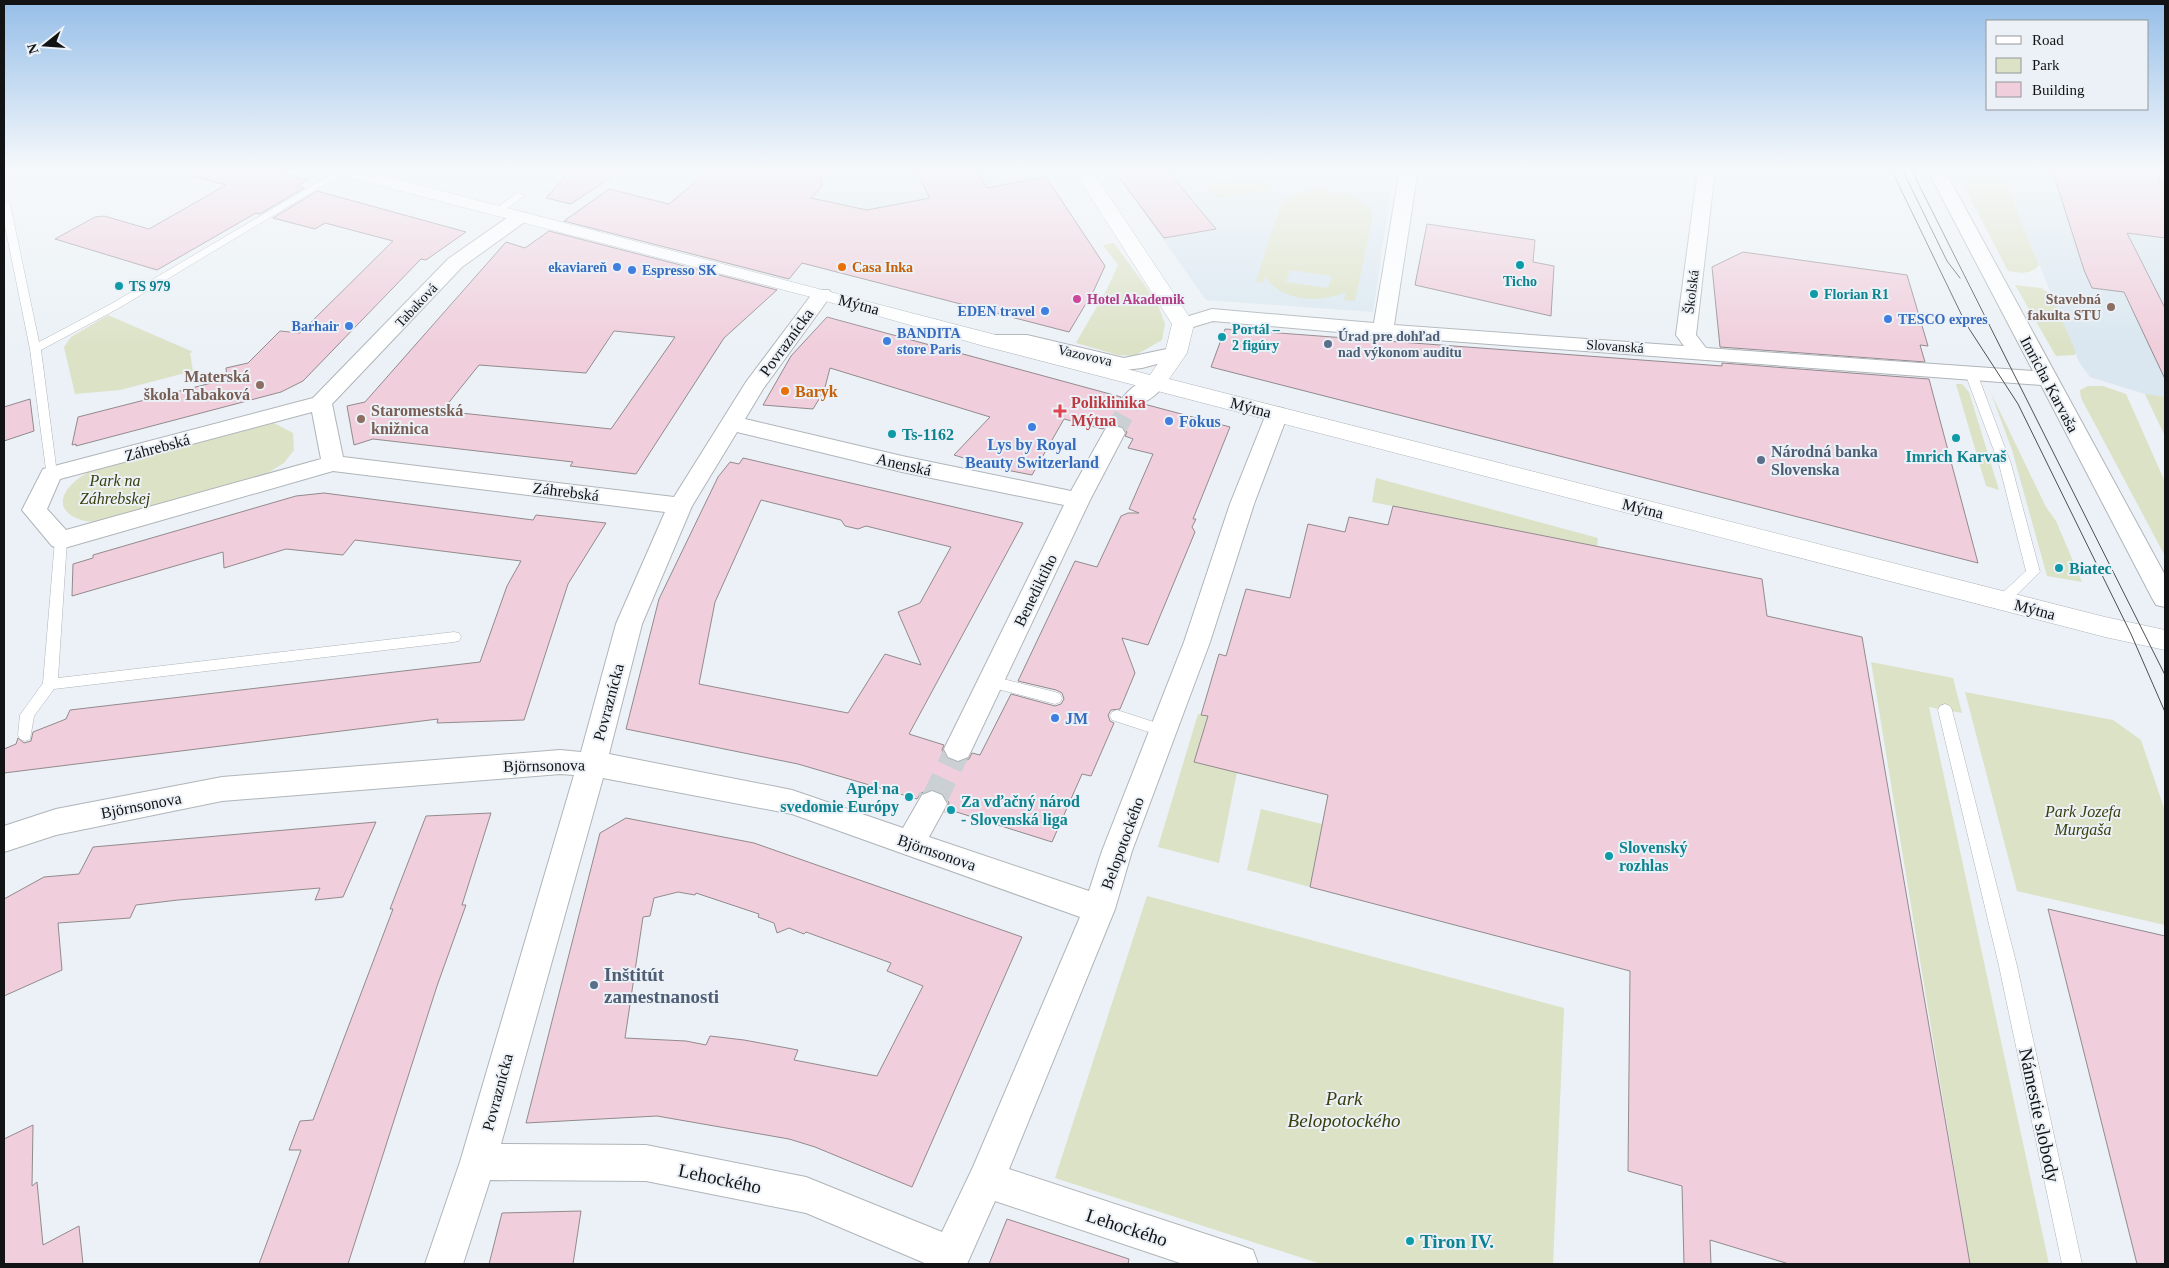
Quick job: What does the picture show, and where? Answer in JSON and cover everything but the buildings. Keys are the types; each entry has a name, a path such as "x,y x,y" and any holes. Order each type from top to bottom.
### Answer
{"main road":[{"name":"Mýtna","path":"564,228 822,294 992,341 2105,627 2165,640"},
{"path":"1121,228 1183,324 1176,352 1156,382"}],"street":[{"name":"Tabaková","path":"322,403 456,263 504,228"},
{"path":"1383,330 1399,228"},
{"name":"Školská","path":"1699,228 1686,334 1699,352"},
{"name":"Imricha Karvaša","path":"1967,228 2165,598"},
{"name":"Povraznícka","path":"444,1264 478,1162 592,764 629,624 680,506 730,423 822,294"},
{"name":"Slovanská","path":"1183,324 1212,316 2047,379"},
{"name":"Vazovova","path":"992,341 1027,342 1124,364 1142,362 1176,352"},
{"path":"1132,400 1156,382"},
{"path":"322,403 333,463"},
{"name":"Záhrebská","path":"51,474 322,403"},
{"name":"Belopotockého","path":"949,1260 986,1180 1099,909 1117,851 1198,642 1242,504 1277,414"},
{"name":"Anenská","path":"730,423 902,464 1078,500"},
{"name":"Benediktiho","path":"958,749 1078,500 1114,433"},
{"name":"Záhrebská","path":"61,540 333,463 547,488 680,506"},
{"path":"51,474 34,510 61,540"},
{"name":"Björnsonova","path":"4,839 56,822 222,789 560,762 592,764 616,767 792,802 1099,909"},
{"path":"910,842 932,804"},
{"name":"Lehockého","path":"478,1162 646,1162 806,1196 949,1260"},
{"name":"Lehockého","path":"986,1180 1239,1264"}],"lane":[{"path":"10,228 35,349 51,474"},
{"path":"35,349 115,306 243,228"},
{"path":"1971,373 2005,464 2032,572 2003,600"},
{"path":"25,735 27,715 50,684 61,540"},
{"path":"50,684 454,638"},
{"path":"991,682 1055,698"},
{"name":"Námestie slobody","path":"1945,710 2008,966 2072,1264"},
{"path":"1117,716 1164,731"}],"shaded area":[{"path":"894,228 1078,228 1104,268 1094,290 1048,279"},
{"path":"1155,228 1385,228 1373,312 1206,300"},
{"name":"Stavebná fakulta STU","path":"2024,228 2165,228 2165,436 2145,394 2090,377 2079,362"}],"green space":[{"path":"1273,228 1370,228 1355,301 1344,300 1346,292 1336,296 1313,299 1291,296 1272,285 1265,276 1263,283 1256,281","holes":["1290,270 1332,276 1328,288 1286,282"]},
{"path":"1986,228 2024,228 2039,265 2025,272 2008,271"},
{"path":"1114,243 1157,302 1165,324 1162,340 1134,356 1118,355 1076,343 1107,289 1118,265 1103,245"},
{"path":"2015,285 2041,288 2051,294 2076,353 2074,355 2056,356"},
{"path":"108,315 193,352 190,353 193,371 120,390 75,394 64,347 71,337"},
{"path":"1956,384 1962,384 1969,392 1999,490 1986,486"},
{"path":"2088,386 2103,386 2126,394 2165,482 2165,556 2081,398 2080,390"},
{"path":"1991,393 2046,507 2056,521 2082,582 2047,576 2012,450"},
{"path":"2145,394 2165,397 2165,436"},
{"name":"Park na Záhrebskej","path":"263,423 274,423 293,433 294,450 284,463 261,477 99,522 84,521 77,518 71,515 63,505 63,498 70,486 95,468"},
{"path":"1376,478 1598,538 1597,546 1372,502"},
{"path":"1871,662 1953,678 1962,713 1929,707 2049,1264 1970,1264"},
{"name":"Park Jozefa Murgaša","path":"1965,692 2113,720 2141,740 2165,811 2165,925 2017,891"},
{"path":"1198,714 1208,716 1194,762 1237,772 1219,863 1158,847"},
{"path":"1261,809 1322,824 1310,887 1247,870"},
{"name":"Park Belopotockého","path":"1147,896 1564,1008 1553,1264 1321,1264 1055,1178"}],"tunnel":[{"path":"1114,433 1132,400"},
{"path":"933,802 958,749"}],"tram line":[{"path":"1920,228 1966,324 2018,404 2131,634 2165,712"},
{"path":"1931,228 1947,261 1960,278"},
{"path":"1941,228 2165,675"}],"place":[{"name":"Ticho","path":"1520,265"},
{"name":"ekaviareň","path":"617,267"},
{"name":"Casa Inka","path":"842,267"},
{"name":"Espresso SK","path":"632,270"},
{"name":"TS 979","path":"119,286"},
{"name":"Florian R1","path":"1814,294"},
{"name":"Hotel Akademik","path":"1077,299"},
{"name":"Stavebná fakulta STU","path":"2111,307"},
{"name":"EDEN travel","path":"1045,311"},
{"name":"TESCO expres","path":"1888,319"},
{"name":"Barhair","path":"349,326"},
{"name":"Portál – 2 figúry","path":"1222,337"},
{"name":"BANDITA store Paris","path":"887,341"},
{"name":"Úrad pre dohľad nad výkonom auditu","path":"1328,344"},
{"name":"Materská škola Tabaková","path":"260,385"},
{"name":"Baryk","path":"785,391"},
{"name":"Poliklinika Mýtna","path":"1060,411"},
{"name":"Staromestská knižnica","path":"361,419"},
{"name":"Fokus","path":"1169,421"},
{"name":"Lys by Royal Beauty Switzerland","path":"1032,427"},
{"name":"Ts-1162","path":"892,434"},
{"name":"Imrich Karvaš","path":"1956,438"},
{"name":"Národná banka Slovenska","path":"1761,460"},
{"name":"Biatec","path":"2059,568"},
{"name":"JM","path":"1055,718"},
{"name":"Apel na svedomie Európy","path":"909,797"},
{"name":"Za vďačný národ - Slovenská liga","path":"951,810"},
{"name":"Slovenský rozhlas","path":"1609,856"},
{"name":"Inštitút zamestnanosti","path":"594,985"},
{"name":"Tiron IV.","path":"1410,1241"}]}
